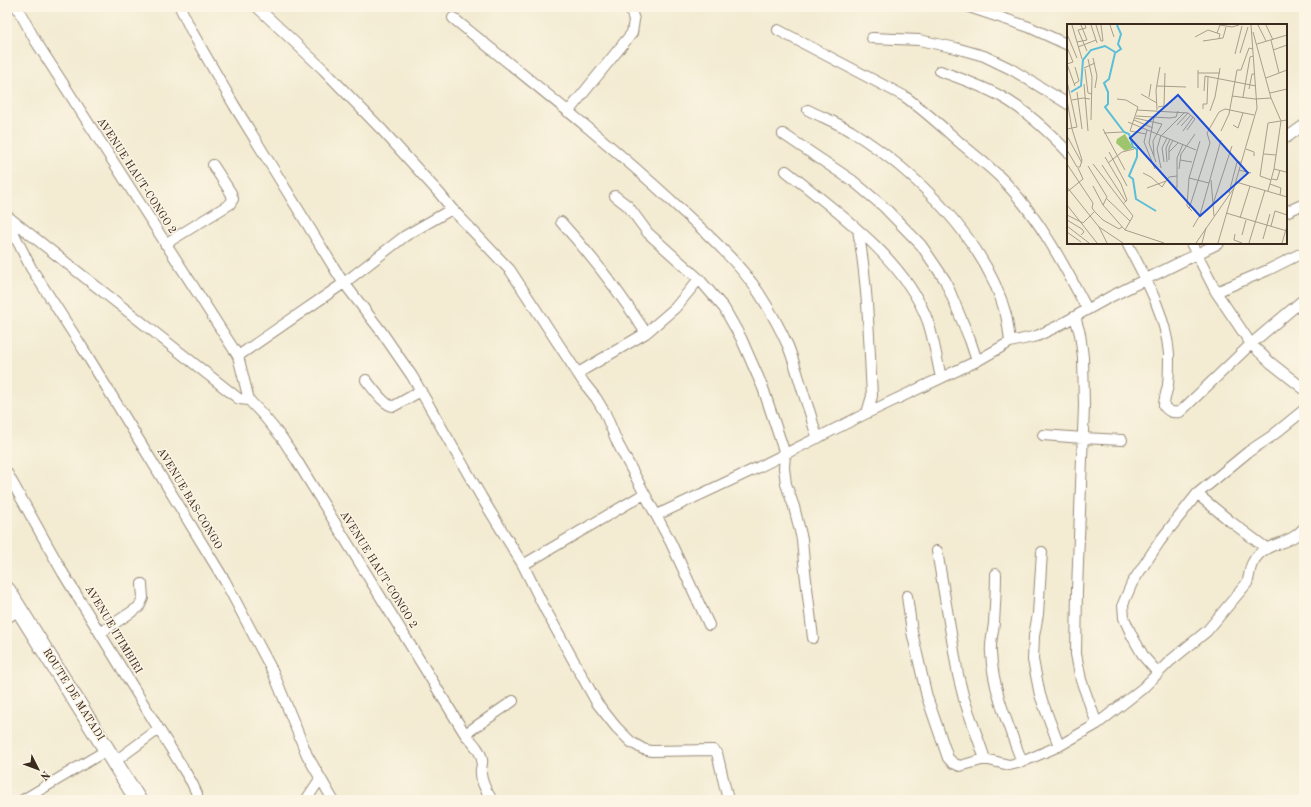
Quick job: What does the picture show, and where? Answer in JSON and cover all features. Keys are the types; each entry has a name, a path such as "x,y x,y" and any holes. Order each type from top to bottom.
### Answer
{"main road":[{"name":"ROUTE DE MATADI","path":"7,590 13,614 110,756 138,800"}],"street":[{"name":"AVENUE HAUT-CONGO 2","path":"17,7 35,40 238,356 249,400 282,438 465,734 473,742 482,760 481,773 484,786 492,800"},
{"path":"180,7 192,32 234,105 344,283 381,331 421,391 482,498 523,565 545,609 597,703 616,727 631,742 643,749 652,751 713,750 717,753 728,800"},
{"path":"257,7 324,69 510,270 605,413 618,444 671,543 708,625"},
{"path":"568,112 632,33 634,20 630,7"},
{"path":"969,7 1029,27 1067,45"},
{"path":"453,18 532,81 637,169 687,215 736,264 758,292 778,324 788,347 810,413 813,428 818,438"},
{"path":"778,30 904,96 920,106 958,142 981,160 1002,179 1041,228 1068,272 1087,309"},
{"path":"872,38 919,40 984,56 1011,69 1067,103"},
{"path":"940,71 984,88 1004,98 1053,136 1067,151"},
{"path":"808,110 850,130 873,146 903,169 955,221 971,243 986,268 1006,315 1010,342"},
{"path":"1287,137 1304,125"},
{"path":"783,134 853,181 884,208 921,245 945,280 970,340 977,361"},
{"path":"165,244 230,204 233,199 231,193 213,165"},
{"path":"786,171 858,230 902,275 919,302 928,322 941,378"},
{"path":"615,196 628,206 648,233 698,279 724,308 742,338 763,388 785,454 784,468 786,484 794,507 802,539 813,638"},
{"path":"1287,212 1304,204"},
{"path":"238,356 344,283 405,236 452,209"},
{"path":"7,216 240,399 249,400"},
{"name":"AVENUE BAS-CONGO","path":"7,220 31,268 82,347 225,581 273,672 307,755 333,800"},
{"path":"561,222 587,250 630,308 646,333"},
{"path":"858,230 867,294 872,396 867,413"},
{"path":"1128,244 1146,279 1159,312 1166,336 1169,354 1168,386 1164,399 1164,406 1168,411 1174,413 1180,412 1251,344 1304,298"},
{"path":"1191,244 1216,292 1251,344 1271,363 1304,389"},
{"path":"657,515 977,361 1010,342 1037,336 1075,317 1087,309 1217,244"},
{"path":"1216,292 1268,270 1304,252"},
{"path":"578,373 646,333 675,308 698,279"},
{"path":"1075,317 1080,334 1083,357 1084,406 1076,654 1081,680 1097,724"},
{"path":"366,380 385,403 390,406 394,406 421,391"},
{"path":"1158,673 1144,657 1124,618 1123,604 1132,583 1160,541 1197,494 1248,452 1272,436 1304,410"},
{"path":"1043,435 1122,440"},
{"name":"AVENUE ITIMBIRI","path":"7,473 63,572 192,783 197,794 196,800"},
{"path":"523,565 644,494"},
{"path":"1197,494 1266,548"},
{"path":"906,596 926,697 948,758 953,763 960,766 985,759 1009,765 1022,762 1059,746 1097,724 1143,688 1170,662 1207,631 1247,582 1250,577 1252,563 1258,554 1266,548 1282,543 1296,536 1304,528"},
{"path":"937,551 958,675 964,699 985,759"},
{"path":"1042,552 1038,614 1032,660 1040,695 1059,746"},
{"path":"996,574 995,606 991,641 994,679 1005,716 1022,762"},
{"path":"100,633 139,607 143,598 142,584"},
{"path":"465,734 513,702"},
{"path":"23,800 110,756 159,729"},
{"path":"306,800 320,779"}]}
